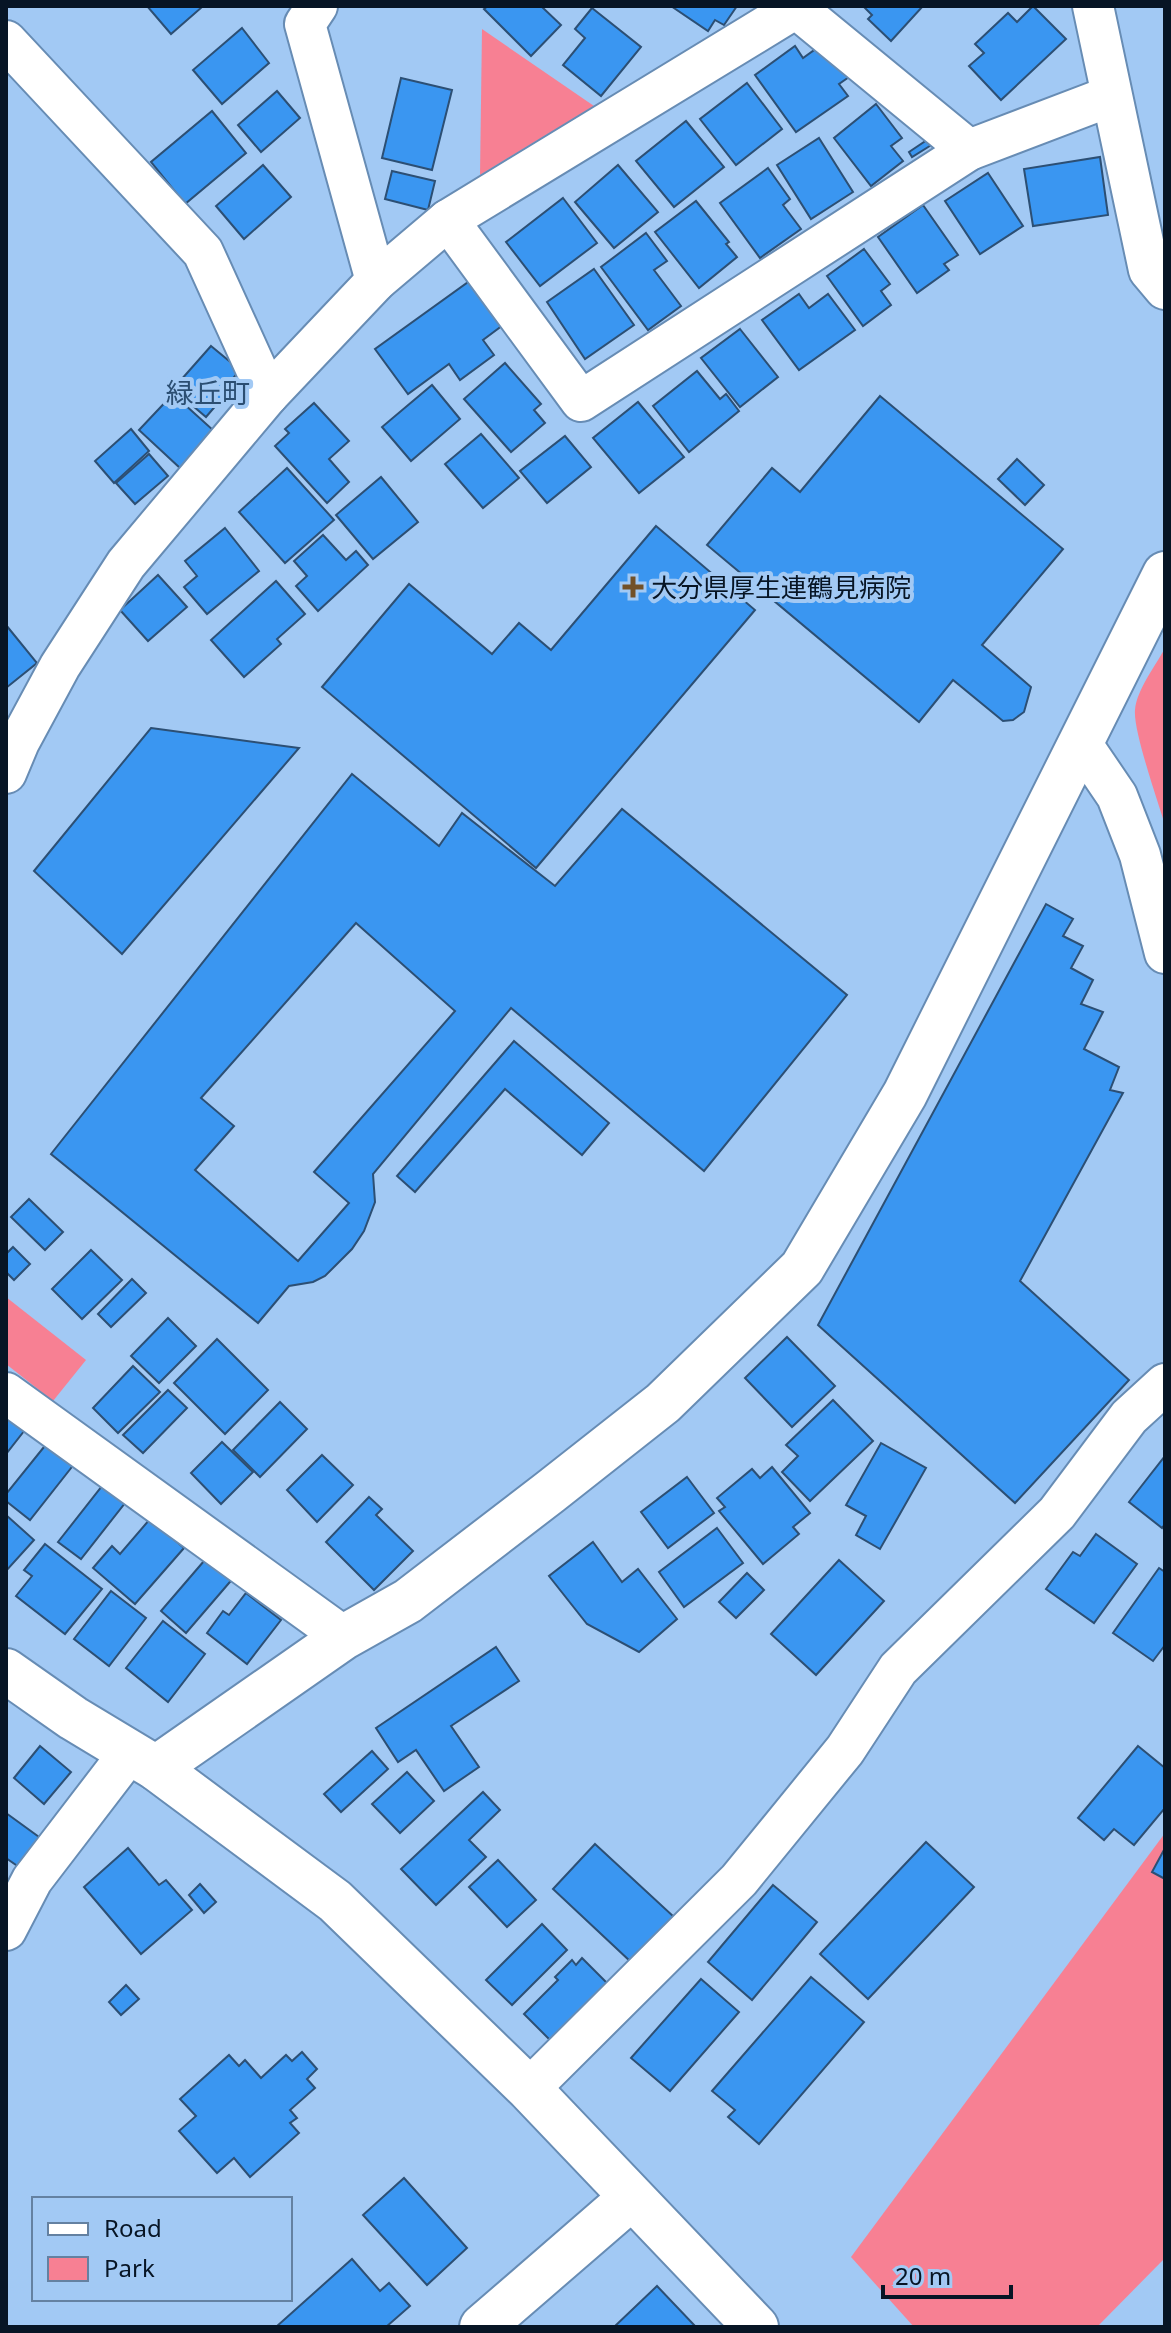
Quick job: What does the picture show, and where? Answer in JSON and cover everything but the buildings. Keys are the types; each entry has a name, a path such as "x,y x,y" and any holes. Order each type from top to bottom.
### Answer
{"street":[{"path":"1093,6 1149,270 1165,289"},
{"path":"6,773 60,666 126,564 268,395 376,281 448,220 796,8 969,150"},
{"path":"303,12 376,281"},
{"path":"6,41 203,252 268,395"},
{"path":"448,220 581,401 969,150 1111,96"},
{"path":"6,1930 32,1880 143,1760 408,1601 663,1403 802,1268 905,1094 1165,574"},
{"path":"1081,743 1117,796 1140,855 1165,953"},
{"path":"529,2089 739,1880 845,1750 898,1669 1057,1513 1129,1417 1165,1384"},
{"path":"6,1393 344,1637"},
{"path":"6,1671 73,1718 143,1760 335,1901 529,2089 756,2327"},
{"path":"482,2327 631,2198"}],"green space":[{"path":"482,29 594,106 480,175"},
{"path":"1165,648 1165,825 1142,749 1135,710 1143,686"},
{"path":"6,1297 86,1360 53,1401 6,1364"},
{"path":"1165,1833 1165,2258 1097,2327 914,2327 851,2257"}],"place":[{"name":"大分県厚生連鶴見病院","path":"633,587"}],"district":[{"name":"緑丘町","path":"208,392"}]}
